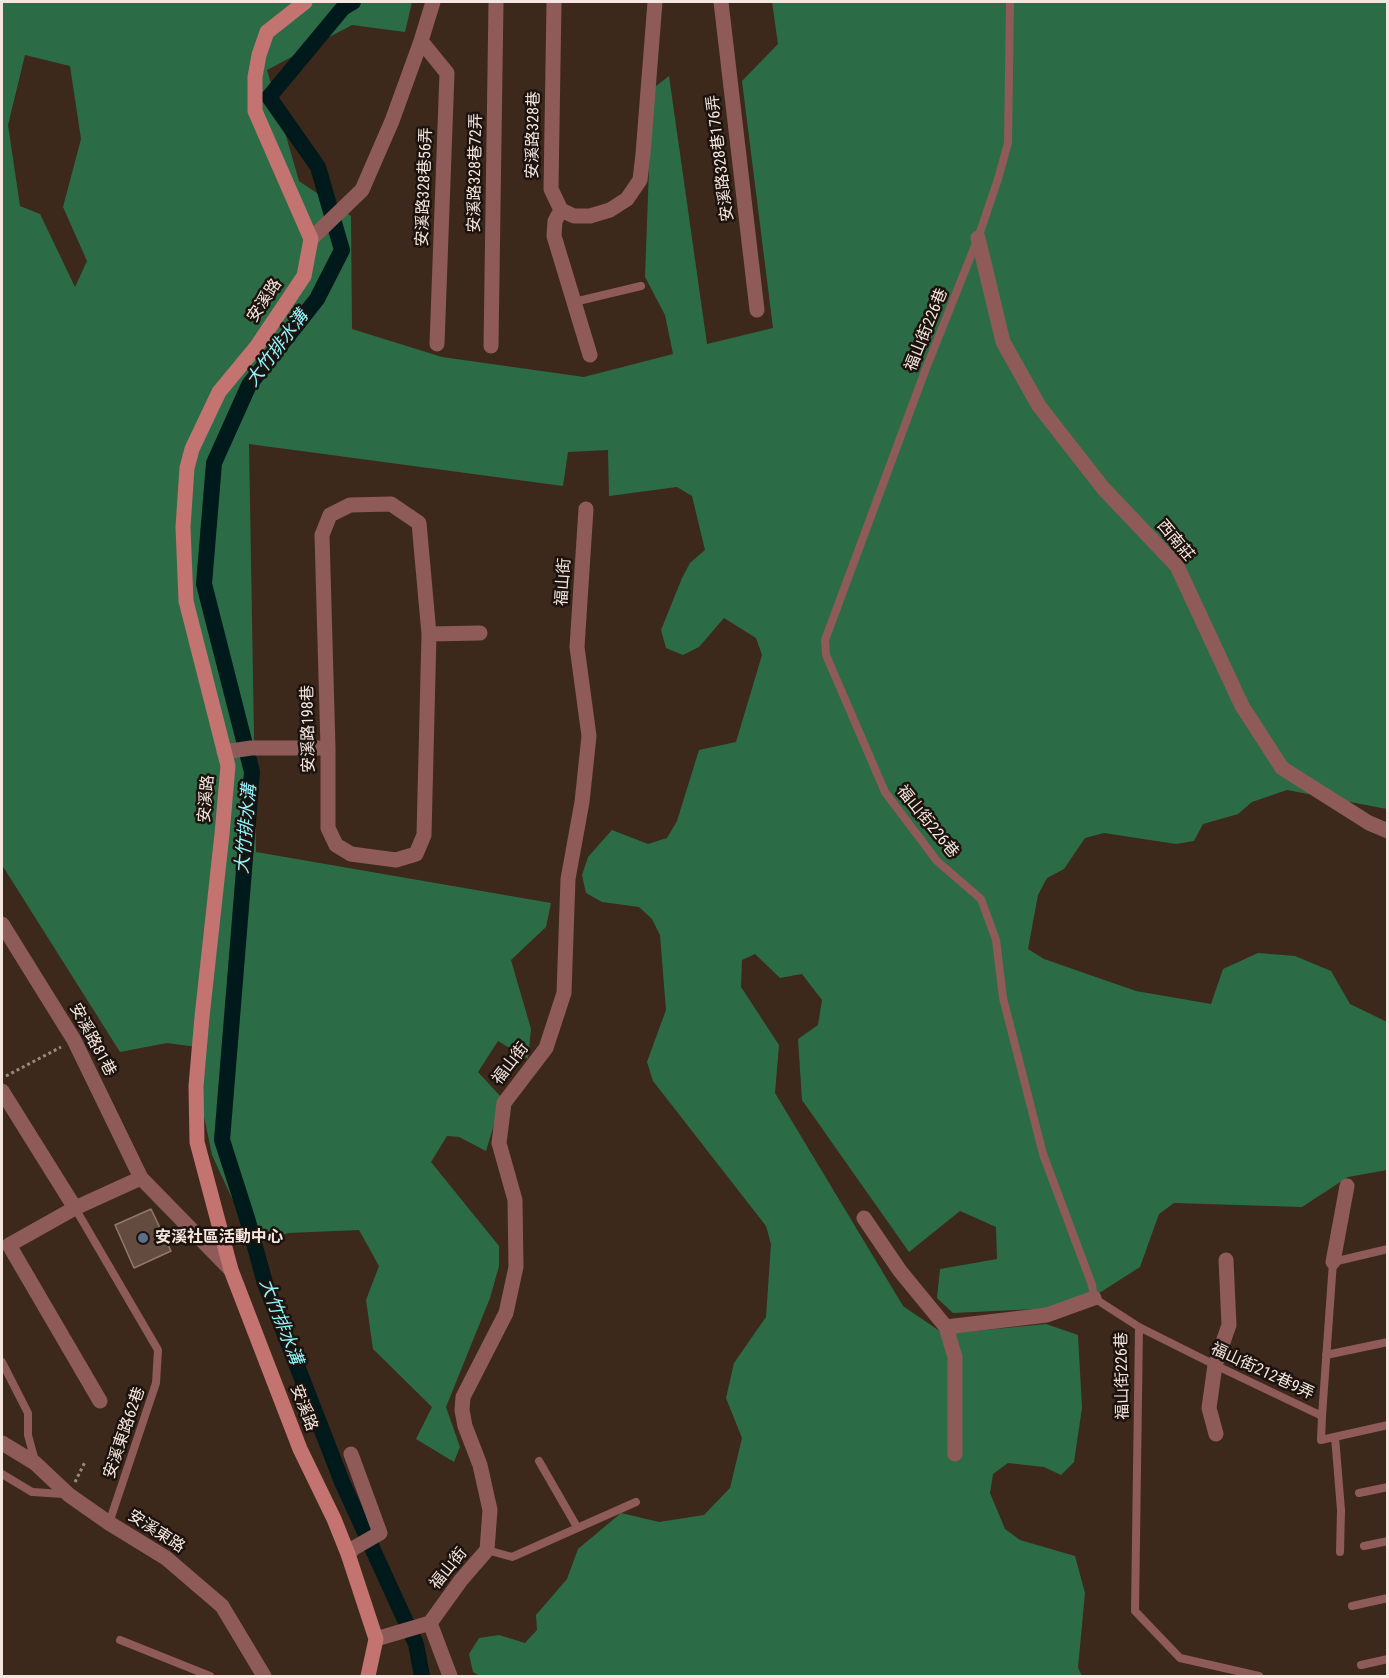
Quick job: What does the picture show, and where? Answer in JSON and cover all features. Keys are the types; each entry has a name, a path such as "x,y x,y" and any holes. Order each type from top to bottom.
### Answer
{"street":[{"path":"305,2 267,32 259,55 255,77 255,111 311,239 362,190 392,121 433,2"},
{"name":"安溪路328巷72弄","path":"491,346 496,2"},
{"name":"安溪路328巷","path":"554,2 551,189 561,210"},
{"path":"590,355 554,236 555,222 561,210 574,216 590,216 610,210 627,199 640,180 655,2"},
{"name":"安溪路328巷176弄","path":"721,2 757,310"},
{"name":"安溪路328巷56弄","path":"421,41 447,73 437,344"},
{"name":"西南莊","path":"978,238 1002,342 1039,406 1103,488 1177,566 1242,706 1282,768 1369,823 1388,831"},
{"name":"安溪路","path":"311,239 304,276 257,346 219,392 192,449 187,468 183,526 186,601 229,751 196,1086 196,1142 231,1270 300,1449 351,1551 376,1639"},
{"name":"安溪路198巷","path":"391,504 419,523 429,634 424,835 416,854 396,860 351,854 336,845 328,828 322,535 330,514 350,505 391,504"},
{"name":"福山街","path":"430,1623 461,1580 487,1551 490,1510 480,1465 465,1426 462,1410 463,1397 506,1313 516,1267 515,1200 499,1143 504,1103 546,1048 564,993 568,879 582,802 589,736 578,647 586,509"},
{"path":"429,634 480,633"},
{"path":"229,751 251,748 328,748"},
{"name":"安溪路81巷","path":"2,924 74,1040 141,1178 231,1270"},
{"path":"2,1091 75,1208"},
{"path":"100,1401 4,1243 141,1178"},
{"path":"1333,1262 1347,1186"},
{"path":"864,1218 900,1271 946,1327 955,1358 955,1454"},
{"path":"1216,1434 1209,1408 1215,1365 1229,1325 1226,1260"},
{"path":"946,1327 1047,1316 1094,1298"},
{"name":"安溪東路","path":"2,1443 36,1463 69,1495 166,1558 222,1606 264,1677"},
{"path":"351,1454 380,1533 351,1551"},
{"path":"368,1677 376,1639 430,1623 450,1677"}],"lane":[{"name":"福山街226巷","path":"1010,2 1008,143 978,238 925,371 825,640 826,655 885,792 938,861 981,899 996,940 1003,998 1043,1154 1092,1285 1094,1298 1139,1327 1135,1611 1180,1658 1259,1677"},
{"path":"574,302 641,286"},
{"name":"安溪東路62巷","path":"75,1208 158,1350 156,1383 109,1523"},
{"path":"1322,1416 1333,1262 1388,1249"},
{"name":"福山街212巷9弄","path":"1139,1327 1322,1416 1321,1440 1335,1437"},
{"path":"1326,1355 1388,1342"},
{"path":"2,1362 28,1413 28,1435 36,1463"},
{"path":"1340,1552 1341,1510 1335,1437 1388,1425"},
{"path":"539,1461 577,1527"},
{"path":"2,1474 32,1492 69,1495"},
{"path":"1359,1493 1388,1487"},
{"path":"487,1551 512,1557 636,1502"},
{"path":"1364,1546 1388,1541"},
{"path":"1352,1606 1388,1598"},
{"path":"120,1640 210,1677"},
{"path":"1361,1665 1388,1659"}],"path":[{"path":"2,1078 74,1040"},
{"path":"69,1495 85,1462"}],"green space":[{"path":"2,2 412,2 405,32 352,25 267,70 299,181 351,216 352,329 442,357 584,377 673,354 665,315 645,277 652,89 669,76 707,344 773,328 742,81 778,44 772,2 1387,2 1387,809 1287,790 1252,802 1238,814 1203,824 1194,841 1176,844 1104,833 1085,838 1064,869 1047,878 1038,895 1028,949 1044,959 1136,991 1211,1004 1223,969 1258,953 1295,956 1331,971 1350,1004 1387,1022 1387,1170 1348,1177 1302,1207 1174,1203 1159,1214 1140,1267 1093,1297 1056,1308 953,1313 937,1298 940,1269 997,1259 996,1227 960,1211 909,1252 802,1100 798,1039 818,1025 822,1000 802,974 780,978 755,954 742,960 741,987 779,1045 775,1093 903,1306 944,1334 1046,1324 1078,1335 1082,1408 1074,1462 1061,1475 1044,1467 1008,1463 993,1474 990,1493 1005,1529 1020,1540 1075,1556 1085,1593 1078,1668 1082,1676 480,1676 473,1672 469,1654 479,1638 499,1635 525,1643 537,1630 536,1615 567,1579 578,1549 621,1513 659,1522 704,1515 730,1488 742,1438 726,1398 734,1363 766,1317 771,1244 766,1226 653,1081 647,1062 666,1010 660,935 652,919 639,907 602,902 586,893 582,875 588,857 612,830 648,844 667,838 677,821 699,750 736,742 762,655 756,638 724,618 699,647 683,655 666,648 661,630 690,563 705,550 692,496 677,487 609,496 608,450 568,452 563,486 249,444 256,852 551,903 546,927 511,960 531,1029 528,1059 498,1041 478,1072 502,1098 486,1151 459,1137 447,1136 431,1162 499,1246 499,1266 490,1298 446,1407 460,1447 454,1462 416,1439 432,1407 373,1349 366,1300 379,1266 359,1230 288,1233 254,1246 212,1155 201,1102 197,1047 167,1043 120,1052 2,865","holes":["25,55 70,66 81,139 63,207 87,261 75,287 40,214 20,206 8,125"]}],"building":[{"name":"安溪社區活動中心","path":"151,1209 171,1251 134,1268 115,1225"}],"waterway":[{"name":"大竹排水溝","path":"353,2 343,8 269,97 318,167 342,250 317,299 249,385 214,463 204,584 252,772 222,1140 265,1283 342,1482 416,1644 422,1676"}],"place":[{"name":"安溪社區活動中心","path":"143,1238"}]}
